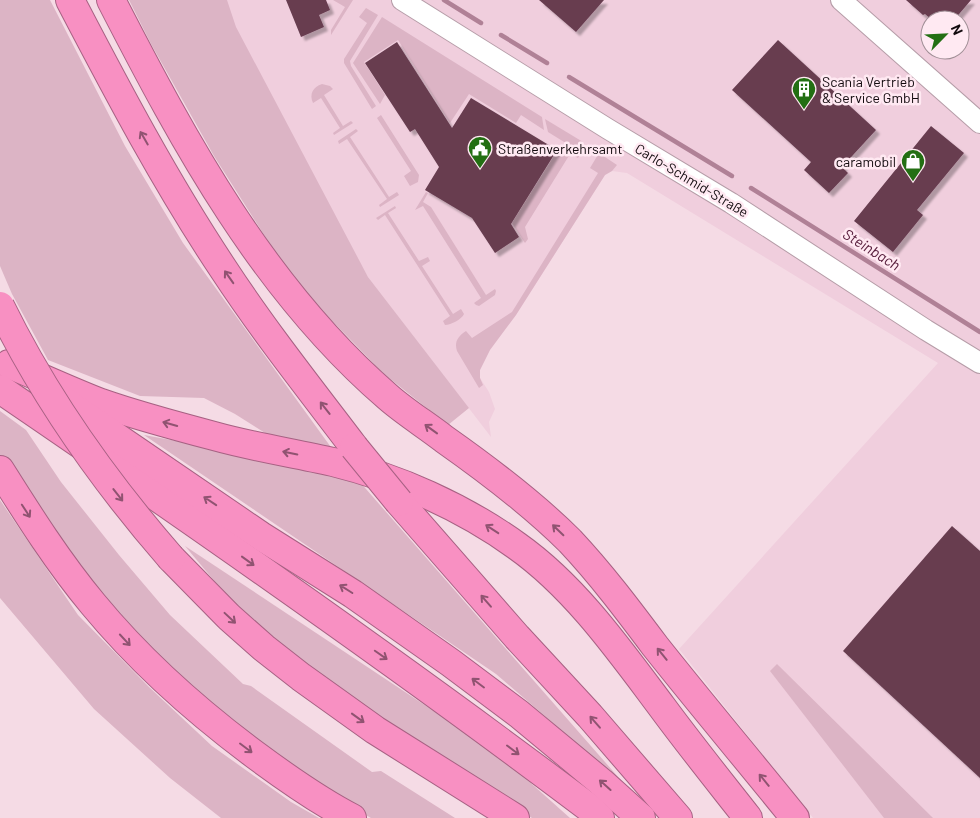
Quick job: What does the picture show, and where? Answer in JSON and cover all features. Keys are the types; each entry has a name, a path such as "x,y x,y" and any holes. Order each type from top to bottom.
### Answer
{"highway":[{"path":"70,0 138,130 193,222 279,348 354,447 400,502 669,808 685,818"},
{"path":"111,0 173,116 216,189 256,251 309,318 389,398 504,483 570,542 603,578 795,818"},
{"path":"0,306 35,371 70,429 124,502 171,558 229,617 301,677 375,730 514,817"},
{"path":"3,370 101,403 216,437 336,463 396,481 452,506 486,525 519,547 547,571 582,607 626,660 748,818"},
{"path":"3,370 195,522 450,704 600,818"},
{"path":"3,370 354,594 405,629 519,714 641,818"},
{"path":"0,470 45,539 92,603 149,666 192,705 243,746 282,775 352,818"},
{"path":"670,718 766,818"}],"street":[{"name":"Carlo-Schmid-Straße","path":"402,0 608,129 731,203 980,363"},
{"path":"840,0 980,123"}],"shaded area":[{"path":"0,0 50,0 125,146 183,243 333,450 273,438 235,414 204,398 140,396 48,360 12,294 0,266"},
{"path":"129,0 227,0 236,27 368,277 469,408 448,425 384,374 294,282 214,156 151,44"},
{"path":"210,0 980,0 980,818 813,818 679,649 938,363 627,173 612,171 605,175 516,315 490,349 480,370 480,378 489,392 495,409 489,422 491,437 368,277"},
{"path":"333,0 353,0 331,35 331,30 345,7"},
{"path":"366,8 378,15 350,61 351,66 376,106 372,109 344,63 344,59 367,23 359,17"},
{"path":"382,17 542,117 544,130 521,115 516,123 469,94 450,123 398,40 364,62 385,95 380,104 353,63"},
{"path":"322,84 333,89 324,95 343,126 351,121 353,123 334,135 333,133 340,128 321,98 313,103 311,97 316,87"},
{"path":"381,115 419,175 418,182 410,186 404,176 411,171 377,118"},
{"path":"545,119 583,142 577,150 548,132"},
{"path":"356,129 358,131 350,137 389,197 397,192 399,195 380,207 379,205 387,199 347,139 339,144 338,141"},
{"path":"561,145 579,156 578,158 570,154 525,227 528,239 525,243 512,223"},
{"path":"599,153 617,165 605,175 516,315 490,350 480,370 480,378 483,385 479,388 457,351 457,340 466,331 472,338 512,312 598,173 590,168"},
{"path":"426,192 428,193 423,202 431,207 486,295 495,289 496,291 495,295 479,306 474,303 481,298 423,206 415,210"},
{"path":"395,206 396,208 388,213 419,261 428,257 430,261 422,266 453,314 461,309 464,314 461,318 450,324 445,325 443,321 450,316 385,215 378,220 376,218"},
{"path":"0,411 26,430 61,482 170,615 243,684 251,686 372,772 381,771 455,818 371,818 286,769 228,723 107,609 0,457"},
{"path":"144,435 352,473 626,786 496,674"},
{"path":"0,500 78,615 149,687 212,746 291,802 319,818 221,818 170,778 94,709 0,598"},
{"path":"185,546 497,753 570,818 532,818 404,737 288,653 232,602"},
{"path":"777,664 933,818 884,818 770,671"}],"building":[{"path":"286,0 326,0 330,10 319,15 324,27 301,37"},
{"path":"539,0 604,0 576,32"},
{"path":"906,0 971,0 962,10 920,10 920,12"},
{"name":"Scania Vertrieb & Service GmbH","path":"778,40 876,130 842,167 848,173 829,193 804,170 811,162 732,90"},
{"path":"397,42 452,128 471,98 557,150 511,224 519,237 495,253 472,218 425,190 439,167 415,129 410,132 365,63"},
{"name":"caramobil","path":"931,126 964,153 917,210 923,215 893,252 854,221"},
{"path":"952,526 980,551 980,778 843,651"}],"waterway":[{"name":"Steinbach","path":"444,0 481,23"},
{"name":"Steinbach","path":"501,35 547,63"},
{"name":"Steinbach","path":"569,77 732,176"},
{"name":"Steinbach","path":"751,188 980,332"}],"place":[{"name":"Scania Vertrieb & Service GmbH","path":"804,110"},
{"name":"Straßenverkehrsamt","path":"480,169"},
{"name":"caramobil","path":"913,182"}]}
